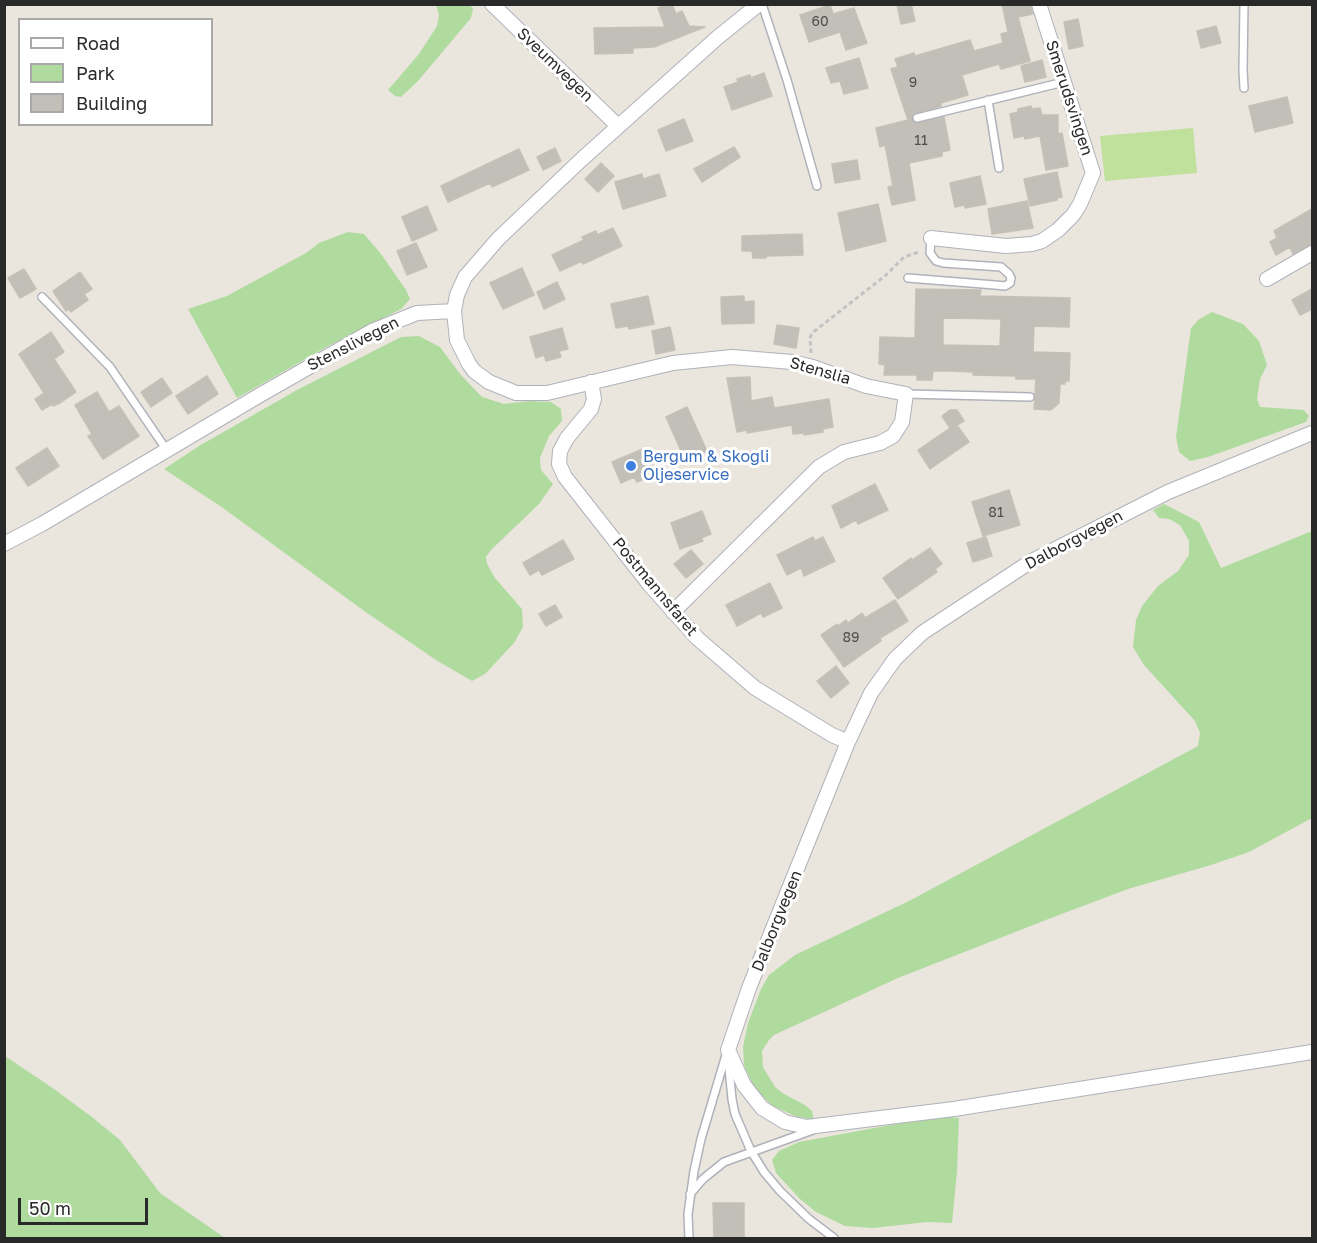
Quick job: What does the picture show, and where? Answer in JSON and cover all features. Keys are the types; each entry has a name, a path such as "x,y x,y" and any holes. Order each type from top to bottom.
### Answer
{"street":[{"name":"Sveumvegen","path":"492,4 618,126"},
{"path":"454,311 460,286 478,259 573,166 717,38 761,4"},
{"name":"Smerudsvingen","path":"930,243 1019,246 1042,241 1058,230 1080,204 1093,173 1039,4"},
{"path":"1267,279 1312,253"},
{"name":"Stenslia","path":"454,311 457,340 464,357 474,371 498,387 516,393 538,394 674,363 717,357 768,358 813,367 866,386 906,394"},
{"name":"Stenslivegen","path":"4,544 372,331 417,313 454,311"},
{"name":"Postmannsfaret","path":"591,382 594,399 591,409 562,445 560,451 559,464 570,485 673,612 697,638 755,688 832,735 848,742"},
{"path":"673,612 819,467 844,452 880,443 893,436 902,422 906,394"},
{"name":"Dalborgvegen","path":"728,1050 749,988 848,742 871,693 895,659 922,633 1030,562 1168,492 1312,433"},
{"path":"728,1050 744,1084 762,1108 785,1122 807,1127 954,1109 1312,1052"}],"lane":[{"path":"761,4 787,80 818,186"},
{"path":"1244,4 1244,88"},
{"path":"917,118 1064,82"},
{"path":"988,100 999,168"},
{"path":"908,278 1005,286 1010,283 1009,274 1001,267 943,263 932,257 930,243"},
{"path":"42,297 110,367 166,449"},
{"path":"906,394 1030,397"},
{"path":"728,1050 735,1114 751,1151 764,1172 780,1191 834,1239"},
{"path":"689,1239 690,1194 701,1138 728,1050"},
{"path":"690,1194 714,1168 729,1159 799,1136 821,1126"}],"path":[{"path":"813,367 810,343 812,333 885,276 904,257 930,243"}],"green space":[{"path":"436,5 468,5 473,8 471,18 418,81 401,97 395,96 388,90 419,54 437,26 439,15"},
{"path":"1193,128 1197,173 1105,181 1100,136"},
{"path":"348,232 364,234 381,254 410,299 401,309 330,345 237,398 188,309 227,296 306,253 319,243"},
{"path":"1212,312 1243,324 1259,341 1267,365 1260,379 1257,399 1260,407 1304,410 1309,416 1306,422 1208,457 1190,461 1179,452 1176,437 1191,328 1198,320"},
{"path":"419,336 440,347 460,374 482,397 504,404 529,401 551,402 561,409 562,421 549,436 540,458 541,470 553,484 539,504 486,557 487,564 495,578 522,609 523,627 514,643 485,674 472,681 436,660 367,613 223,508 164,469 199,446 297,390 401,337"},
{"path":"1164,504 1199,522 1221,568 1312,531 1312,818 1249,852 1128,889 1051,918 898,978 774,1035 762,1051 763,1067 775,1087 805,1105 812,1111 814,1120 795,1116 773,1106 759,1093 751,1081 744,1065 743,1047 748,1023 769,975 795,955 909,901 1198,746 1200,733 1195,721 1144,665 1133,647 1136,620 1142,606 1158,586 1178,571 1189,555 1189,541 1180,525 1169,519 1159,518 1153,510"},
{"path":"5,1056 54,1089 120,1140 160,1193 225,1238 5,1238"},
{"path":"939,1116 959,1118 952,1223 927,1222 873,1228 845,1226 816,1212 800,1199 776,1173 772,1160 779,1151 799,1142"}],"building":[{"path":"672,4 676,14 682,11 689,26 705,27 654,47 633,48 633,53 595,54 594,28 665,27 658,8"},
{"path":"897,4 911,4 915,21 901,24"},
{"path":"1002,4 1030,4 1033,14 1018,17 1030,61 1001,69 999,64 962,75 968,95 913,114 912,120 916,123 944,117 950,150 942,152 942,156 909,163 915,200 892,205 888,187 893,186 885,145 880,147 876,128 908,120 891,69 898,67 895,59 914,53 915,56 970,40 974,51 1003,43 1001,34 1008,32"},
{"path":"830,5 833,14 854,8 867,43 846,50 840,32 809,42 800,15"},
{"path":"1078,19 1083,46 1069,49 1064,22"},
{"path":"1216,26 1221,43 1201,48 1197,31"},
{"path":"859,58 868,88 844,94 840,81 831,83 826,68"},
{"path":"1042,60 1046,77 1025,82 1021,66"},
{"path":"764,73 772,96 732,110 724,87 738,82 737,79 750,75 751,78"},
{"path":"1287,97 1293,123 1255,132 1249,106"},
{"path":"1031,106 1032,109 1040,108 1042,115 1058,115 1058,134 1062,133 1068,166 1046,170 1040,136 1025,139 1024,136 1014,138 1010,114 1018,112 1018,109"},
{"path":"684,119 693,141 666,151 658,130"},
{"path":"734,147 740,157 702,182 694,169"},
{"path":"555,148 561,161 543,170 537,157"},
{"path":"519,149 529,170 492,187 490,183 448,202 441,186"},
{"path":"857,160 860,179 835,183 832,164"},
{"path":"601,163 614,176 598,192 585,179"},
{"path":"1057,172 1062,197 1030,206 1024,179"},
{"path":"642,174 643,179 659,174 666,196 623,209 615,182"},
{"path":"980,176 986,204 965,208 965,205 955,207 950,183"},
{"path":"1027,201 1033,228 992,234 988,209"},
{"path":"878,204 886,241 846,251 838,213"},
{"path":"427,206 437,230 412,241 402,217"},
{"path":"1312,209 1312,244 1293,254 1290,247 1276,255 1270,242 1277,238 1274,231"},
{"path":"613,228 622,246 583,264 582,261 560,271 552,255 584,240 582,237 596,231 597,235"},
{"path":"802,234 803,255 753,258 752,251 742,251 742,236"},
{"path":"416,243 427,267 407,275 397,251"},
{"path":"522,268 534,295 503,309 490,283"},
{"path":"24,269 36,289 20,298 8,278"},
{"path":"80,272 92,289 84,294 88,300 71,312 69,309 66,311 53,291"},
{"path":"557,282 565,299 544,309 537,292"},
{"path":"916,289 981,290 980,296 1070,298 1069,327 1034,326 1033,352 1070,353 1069,381 1060,384 1059,403 1051,410 1034,409 1036,379 973,375 973,372 951,371 933,371 932,380 917,380 917,375 884,375 885,365 879,364 880,337 915,338","holes":["943,318 1001,319 1000,346 943,345"]},
{"path":"1312,289 1312,309 1300,315 1292,300"},
{"path":"648,296 654,324 629,329 628,326 616,328 611,304"},
{"path":"744,296 744,302 754,301 754,323 722,324 721,297"},
{"path":"777,325 799,328 796,348 774,344"},
{"path":"670,327 675,350 656,354 652,331"},
{"path":"562,328 568,349 559,351 561,357 546,361 544,355 536,358 530,337"},
{"path":"51,332 64,352 54,359 76,392 60,403 53,406 52,404 42,410 35,399 44,393 19,354"},
{"path":"207,376 218,394 188,414 176,396"},
{"path":"750,377 751,401 772,397 774,408 829,399 833,427 823,429 823,432 804,435 804,433 793,434 792,425 747,433 747,430 737,432 727,378"},
{"path":"162,378 172,393 151,407 141,392"},
{"path":"97,392 109,412 119,406 139,436 103,459 88,436 92,434 75,405"},
{"path":"687,407 707,451 685,460 666,417"},
{"path":"950,410 957,410 964,421 957,425 969,442 930,469 918,450 950,428 942,416"},
{"path":"47,448 59,466 28,486 16,468"},
{"path":"645,448 656,474 637,482 634,477 621,483 612,462"},
{"path":"875,484 888,510 858,524 856,520 841,528 832,506"},
{"path":"1009,490 1020,525 983,536 972,502"},
{"path":"702,511 711,534 701,538 703,541 680,549 671,523"},
{"path":"813,537 815,541 823,537 835,561 804,576 801,568 787,575 777,555"},
{"path":"986,537 992,556 973,562 967,543"},
{"path":"563,540 574,559 542,575 539,570 530,575 523,563"},
{"path":"930,548 942,564 935,569 937,572 898,599 883,578"},
{"path":"691,550 703,564 686,578 674,564"},
{"path":"770,583 782,608 763,617 761,613 737,626 726,605"},
{"path":"895,600 908,621 880,638 881,641 844,667 821,635 846,620 848,623 862,613 865,618"},
{"path":"555,605 562,617 546,626 539,614"},
{"path":"836,666 849,683 831,698 817,681"},
{"path":"713,1203 744,1203 744,1239 714,1239"}],"place":[{"name":"Bergum & Skogli Oljeservice","path":"631,466"}]}
